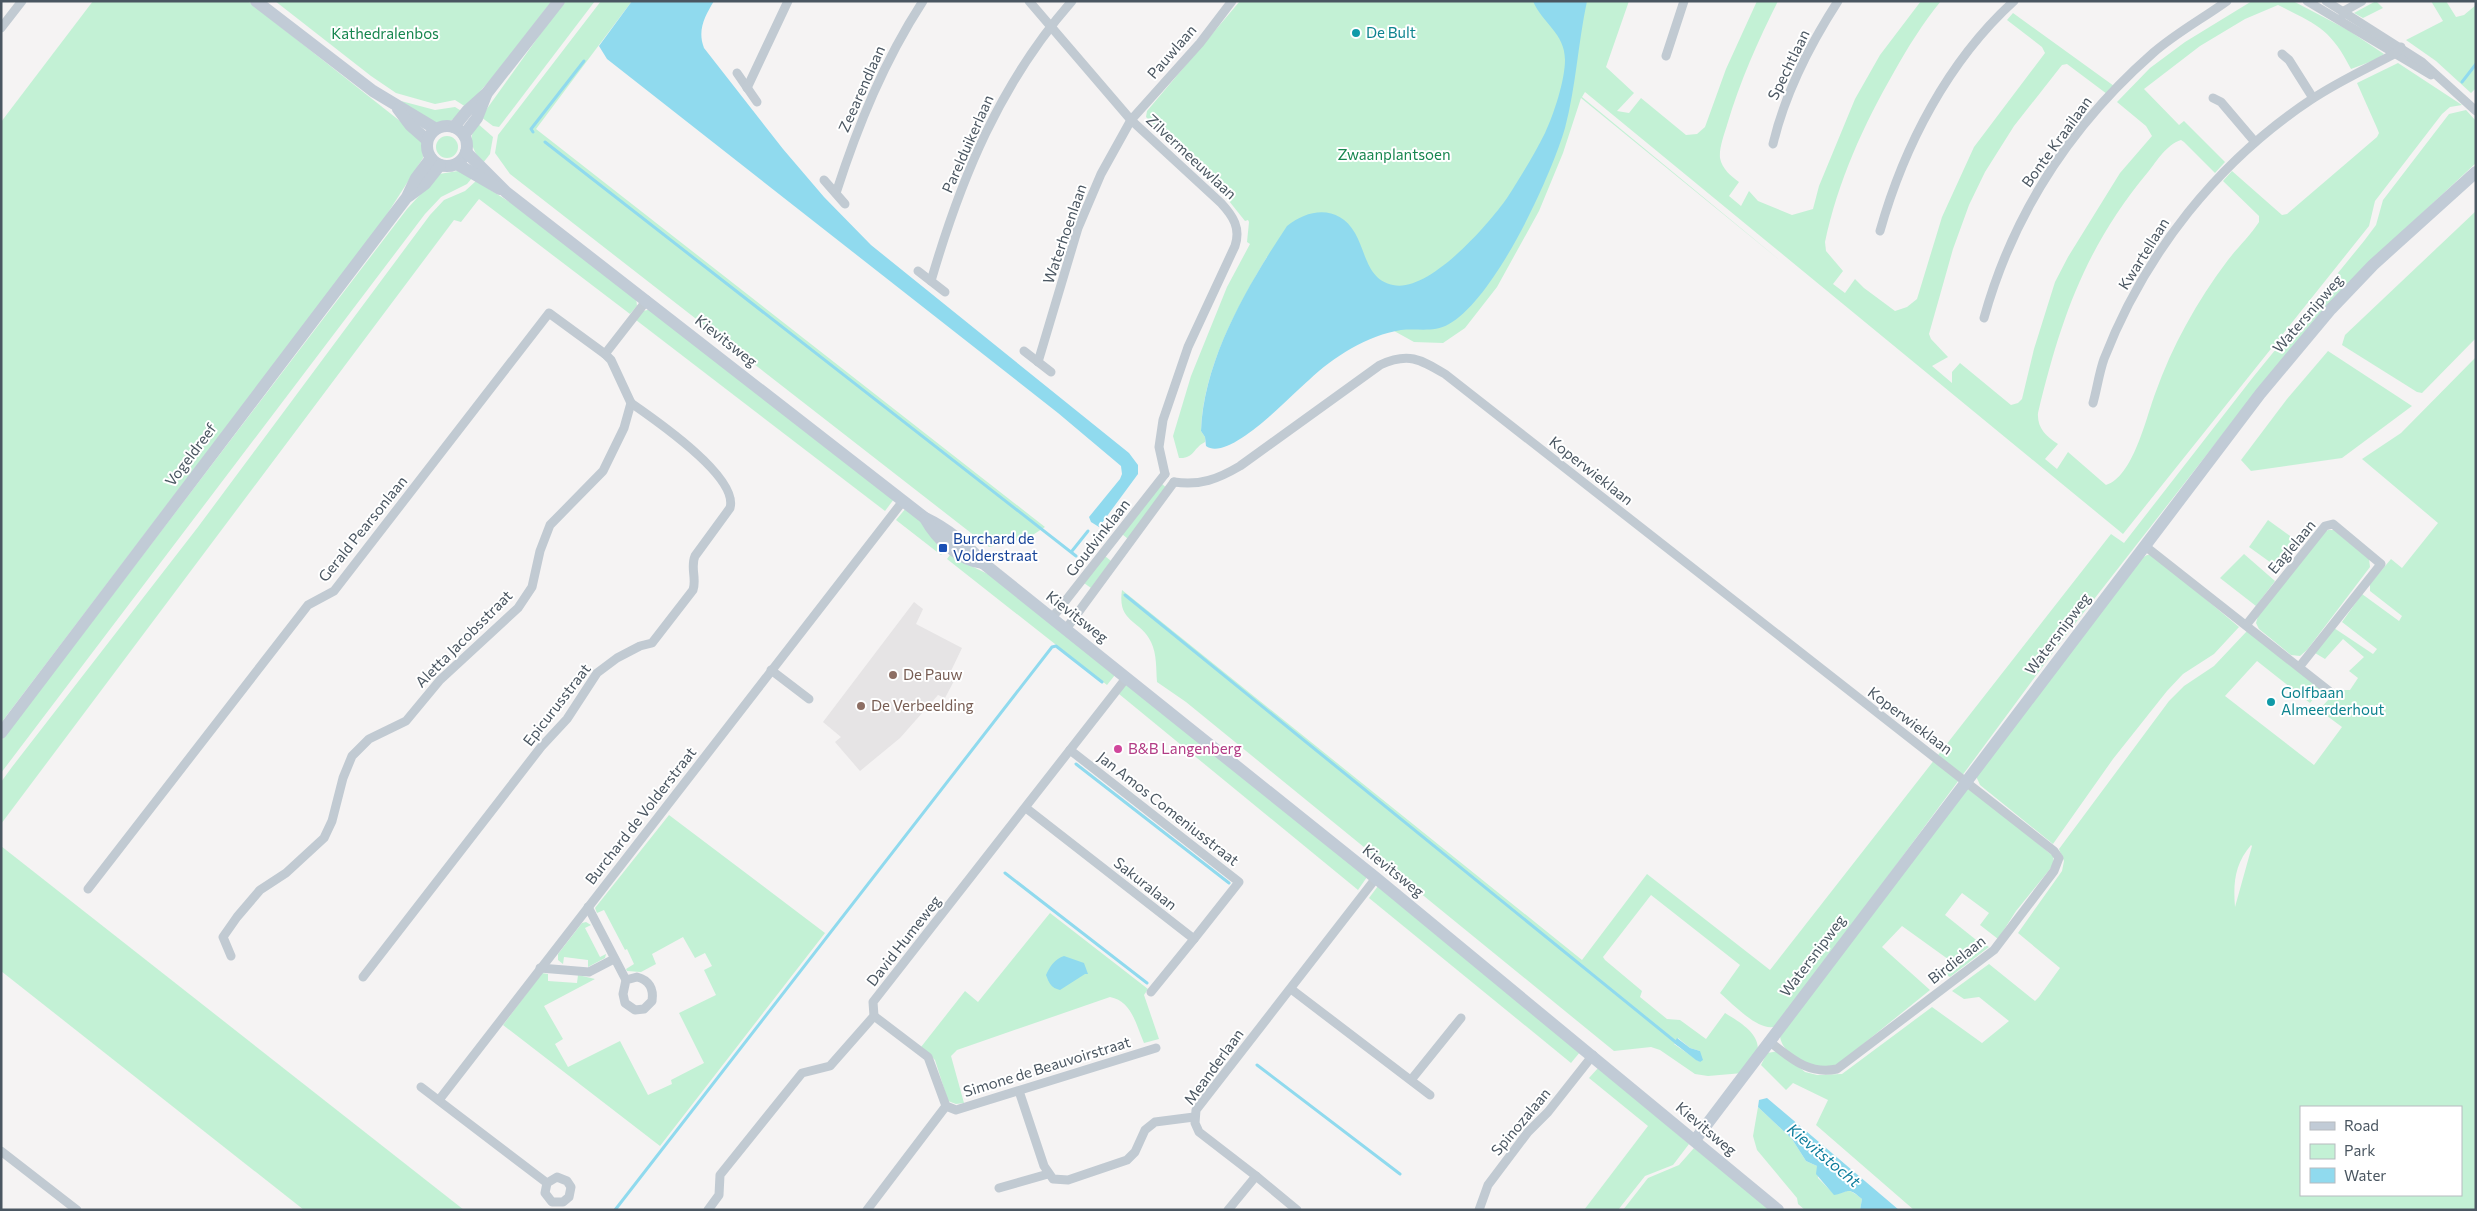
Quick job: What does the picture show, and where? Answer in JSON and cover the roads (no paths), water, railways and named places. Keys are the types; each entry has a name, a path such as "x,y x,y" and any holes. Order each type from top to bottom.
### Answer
{"street":[{"path":"1,28 22,1"},
{"path":"256,1 398,109 410,125 427,140"},
{"path":"454,127 467,111 487,93 559,1"},
{"path":"747,88 788,1"},
{"name":"Zeearendlaan","path":"836,193 859,127 881,75 904,31 924,1"},
{"name":"Zilvermeeuwlaan","path":"1029,1 1132,120 1221,203 1230,214 1238,229 1235,246 1188,348 1163,420 1159,447 1165,474"},
{"name":"Parelduikerlaan","path":"931,281 953,210 972,161 999,103 1050,27 1072,1"},
{"name":"Pauwlaan","path":"1132,120 1200,42 1232,1"},
{"path":"1666,56 1684,1"},
{"name":"Spechtlaan","path":"1773,144 1780,116 1798,72 1838,1"},
{"path":"1880,231 1891,192 1908,151 1934,101 1969,50 2014,1"},
{"name":"Bonte Kraailaan","path":"1984,318 1998,272 2024,213 2040,184 2089,118 2153,53 2190,24 2227,1"},
{"path":"2306,1 2342,16 2398,50 2422,62 2476,111"},
{"path":"2326,1 2342,16"},
{"path":"2342,16 2362,1"},
{"name":"Kwartellaan","path":"2093,403 2104,360 2150,266 2174,230 2207,189 2255,142 2313,98 2398,50"},
{"path":"2282,54 2290,60 2313,98"},
{"path":"736,73 757,102"},
{"path":"464,135 454,127 436,129 427,140 428,153 435,162 457,164 466,152 464,135 477,118 487,93"},
{"path":"2214,98 2221,102 2255,142"},
{"path":"398,109 417,116 436,129"},
{"name":"Waterhoenlaan","path":"1038,362 1078,228 1101,174 1132,120"},
{"name":"Kievitsweg","path":"466,152 506,192 925,518 950,534 976,555 983,564 1127,677 1593,1055 1778,1210"},
{"name":"Vogeldreef","path":"1,733 407,197 416,178 435,162"},
{"name":"Kievitsweg","path":"457,164 483,181 506,192"},
{"name":"Watersnipweg","path":"1695,1140 2260,394 2331,309 2373,265 2476,172"},
{"path":"824,180 845,204"},
{"path":"918,271 945,292"},
{"path":"631,403 611,360 605,354 647,300"},
{"name":"Gerald Pearsonlaan","path":"88,889 308,606 334,591 549,313 605,354"},
{"path":"1024,351 1051,372"},
{"name":"Koperwieklaan","path":"1174,482 1188,484 1217,479 1240,466 1380,366 1395,359 1407,357 1423,360 1445,374 1769,627 1872,710 1968,781"},
{"name":"Aletta Jacobsstraat","path":"231,956 223,937 237,917 260,890 286,874 324,838 332,821 343,778 352,756 369,739 406,722 440,680 518,608 532,587 540,551 550,526 603,471 624,428 631,403"},
{"name":"Epicurusstraat","path":"363,977 541,746 567,719 597,673 617,658 640,646 652,643 695,585 692,562 730,508 732,502 730,494 708,464 679,437 631,403"},
{"path":"1165,474 1174,482"},
{"name":"Goudvinklaan","path":"1052,618 1165,474"},
{"name":"Goudvinklaan","path":"1066,628 1174,482"},
{"name":"Burchard de Volderstraat","path":"438,1100 903,500"},
{"name":"Eaglelaan","path":"2247,624 2325,526 2333,524 2345,533 2381,564 2300,666"},
{"path":"2145,546 2247,624 2329,691"},
{"path":"771,670 808,699"},
{"name":"David Humeweg","path":"708,1210 720,1195 720,1175 802,1073 830,1066 874,1016 873,1002 1127,677"},
{"name":"Jan Amos Comeniusstraat","path":"1070,750 1238,882 1194,939"},
{"name":"Birdielaan","path":"1770,1042 1802,1066 1814,1071 1836,1069 1994,950 2012,928 2054,871 2059,858 2054,851 1968,781"},
{"name":"Sakuralaan","path":"1026,808 1194,939"},
{"name":"Meanderlaan","path":"1297,1210 1199,1132 1194,1117 1198,1106 1376,878"},
{"name":"Burchard de Volderstraat","path":"588,907 626,980"},
{"path":"1151,992 1194,939"},
{"path":"540,968 589,972 614,959"},
{"path":"1291,989 1430,1095"},
{"name":"Simone de Beauvoirstraat","path":"874,1016 928,1057 946,1106 956,1110 1156,1048"},
{"path":"1411,1080 1461,1018"},
{"name":"Spinozalaan","path":"1479,1210 1488,1185 1528,1132 1548,1112 1593,1055"},
{"path":"421,1087 547,1182"},
{"path":"1019,1091 1048,1174 1053,1179 1068,1180 1127,1160 1135,1152 1145,1130 1155,1122 1194,1117"},
{"path":"867,1210 946,1106"},
{"path":"1,1151 77,1210"},
{"path":"999,1188 1048,1174"},
{"path":"1228,1210 1256,1176"}],"water":[{"path":"632,1 714,1 703,23 701,35 704,48 783,149 824,197 871,245 1129,453 1138,465 1138,474 1099,527 1091,522 1089,517 1120,479 1122,474 1121,466 1058,413 607,59 599,46"},
{"path":"1533,1 1587,1 1572,96 1558,150 1534,206 1502,264 1484,290 1467,310 1443,327 1401,330 1376,337 1352,348 1318,371 1275,412 1244,437 1216,449 1206,446 1205,437 1201,431 1204,404 1210,376 1219,350 1243,298 1287,226 1296,220 1314,213 1323,212 1341,218 1355,233 1372,271 1384,282 1393,285 1407,285 1423,279 1456,255 1472,240 1507,198 1541,141 1558,97 1565,68 1564,51 1561,42"},
{"path":"1064,956 1084,963 1088,974 1060,990 1051,985 1046,975 1053,963"},
{"path":"1677,1038 1690,1048 1700,1051 1703,1060 1700,1062 1696,1060 1674,1043"},
{"name":"Kievitstocht","path":"1767,1098 1899,1210 1860,1210 1862,1199 1854,1192 1848,1191 1834,1195 1816,1174 1817,1166 1806,1161 1792,1139 1758,1107 1759,1100"}],"waterway":[{"path":"533,132 531,129 584,61"},
{"path":"2462,82 2476,64"},
{"path":"545,142 1076,556"},
{"path":"1072,551 1088,531"},
{"path":"1125,595 1678,1044"},
{"path":"615,1210 1052,647 1056,646 1102,682"},
{"path":"1076,764 1229,883"},
{"path":"1005,873 1147,983"},
{"path":"1257,1065 1400,1174"}],"place":[{"name":"De Bult","path":"1356,33"},
{"name":"Burchard de Volderstraat","path":"943,548"},
{"name":"De Pauw","path":"893,675"},
{"name":"Golfbaan Almeerderhout","path":"2271,702"},
{"name":"De Verbeelding","path":"861,706"},
{"name":"B&B Langenberg","path":"1118,749"}],"park label":[{"name":"Kathedralenbos","path":"385,34"},
{"name":"Zwaanplantsoen","path":"1394,155"}]}
